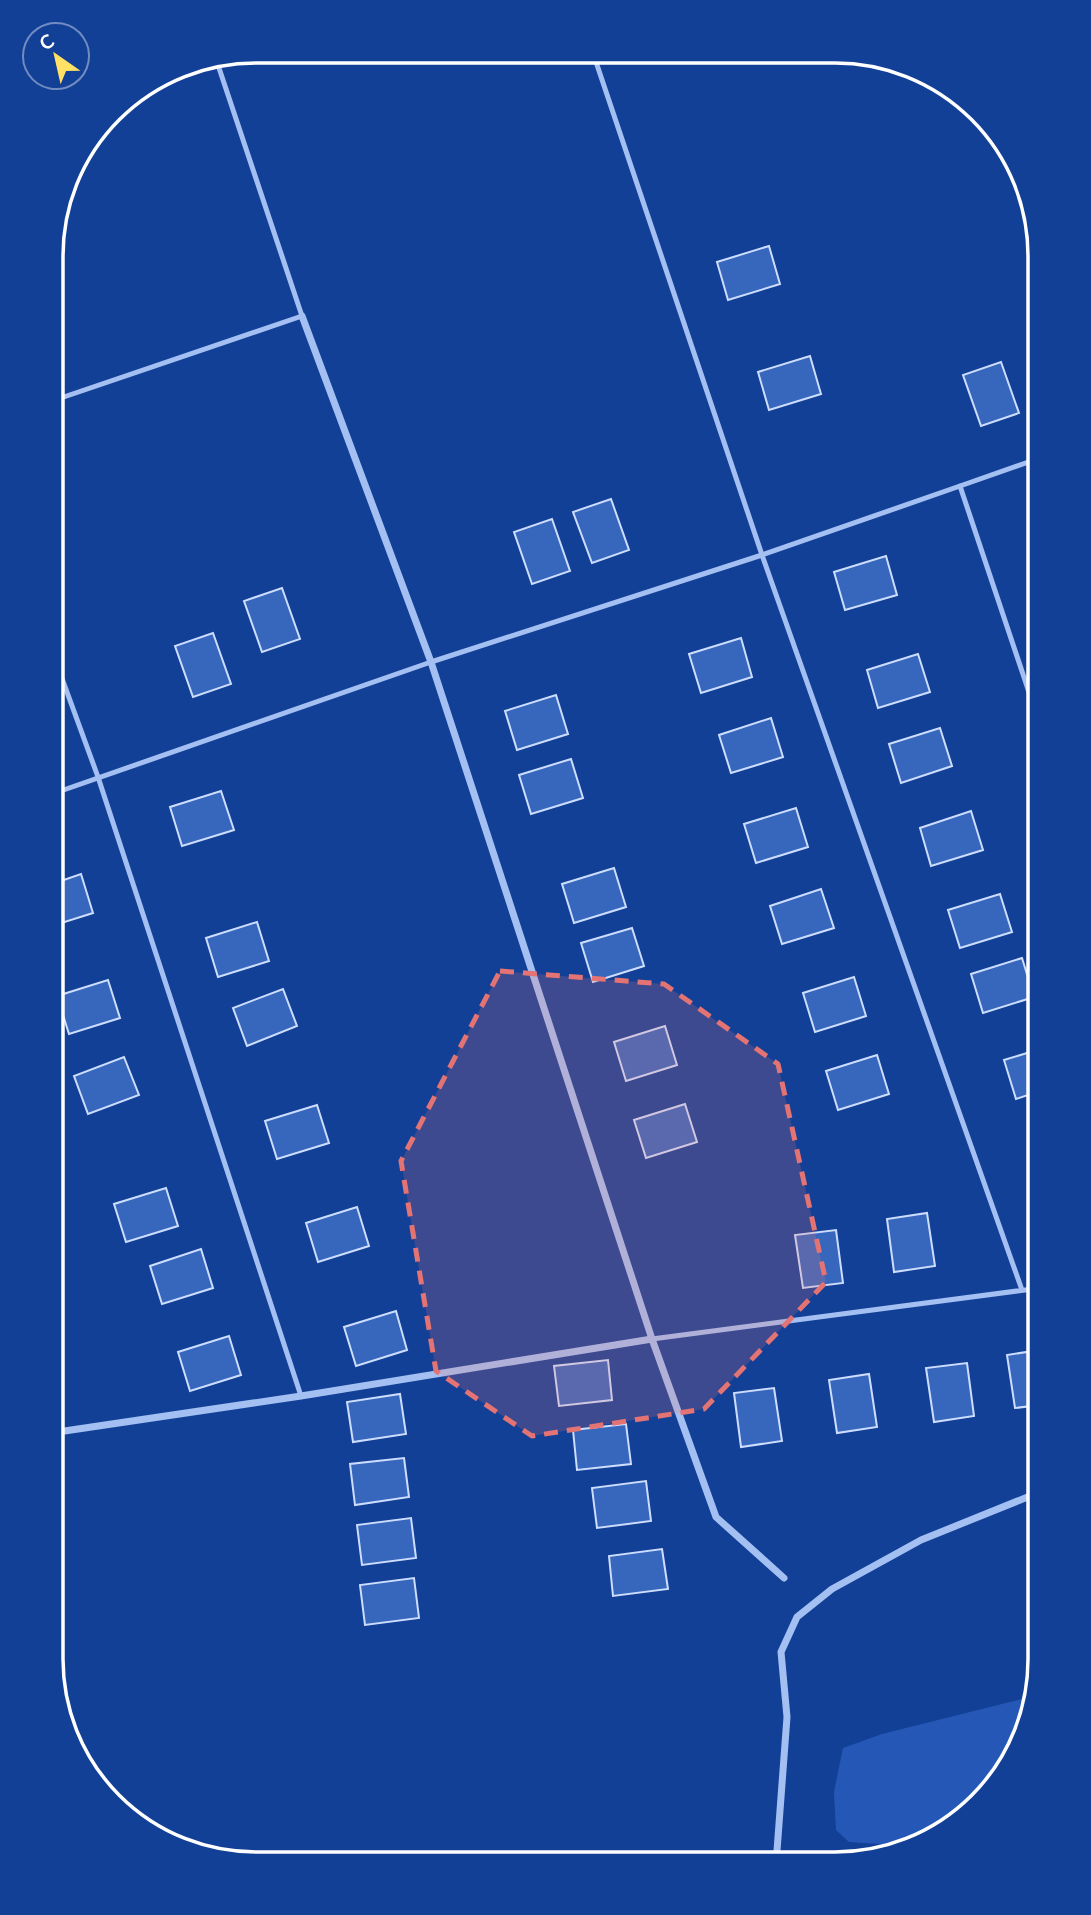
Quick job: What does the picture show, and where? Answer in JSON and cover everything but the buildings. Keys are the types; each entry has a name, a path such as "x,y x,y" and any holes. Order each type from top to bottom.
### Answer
{"street":[{"path":"302,316 431,662 652,1339 716,1517 784,1578"},
{"path":"63,1431 652,1339"},
{"path":"777,1852 787,1717 781,1652 797,1617 832,1589 921,1540 1028,1497"}],"lane":[{"path":"596,63 762,555 1022,1290"},
{"path":"63,397 302,316 219,67"},
{"path":"63,790 431,662 762,555 1028,462"},
{"path":"960,486 1028,689"},
{"path":"63,681 98,778 301,1396"},
{"path":"652,1339 1028,1289"}],"highlighted area":[{"path":"500,971 664,984 778,1064 826,1282 704,1409 532,1436 436,1371 401,1161"}],"shaded area":[{"path":"1024,1699 1018,1721 1002,1755 988,1776 952,1812 932,1826 897,1842 887,1844 849,1842 836,1830 834,1792 843,1748 882,1734"}]}
